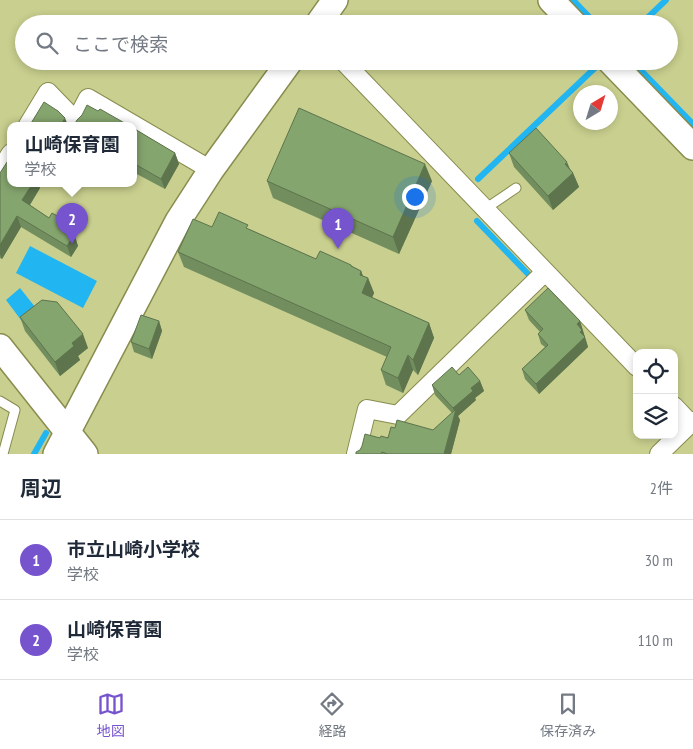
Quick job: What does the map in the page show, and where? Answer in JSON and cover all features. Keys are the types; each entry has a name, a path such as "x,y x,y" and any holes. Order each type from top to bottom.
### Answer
{"street":[{"path":"324,15 335,0"},
{"path":"551,0 565,15"},
{"path":"62,443 178,221 284,70"},
{"path":"352,70 633,363"},
{"path":"619,70 693,147"},
{"path":"30,122 48,92 76,121 88,98 129,122"},
{"path":"137,126 212,170"},
{"path":"0,170 7,159"},
{"path":"356,454 367,408 398,415 545,272"},
{"path":"0,347 62,443 85,454"},
{"path":"669,451 692,422 678,410"}],"lane":[{"path":"485,209 516,188"},
{"path":"0,401 15,410 3,454"}],"water":[{"path":"30,246 97,281 83,308 16,273"},
{"path":"20,288 39,312 24,324 6,300"}],"building":[{"path":"44,102 65,118 63,122 32,122"},
{"path":"87,105 98,111 100,109 123,122 76,122"},
{"path":"299,108 425,164 393,237 267,181"},
{"path":"536,128 567,162 565,164 573,173 548,196 509,153"},
{"path":"137,130 175,153 161,179 137,165"},
{"path":"7,162 7,187 30,187 22,200 49,218 52,213 71,224 68,230 74,235 67,246 17,216 0,245 0,173"},
{"path":"219,212 248,225 246,228 316,259 320,251 351,265 361,271 360,275 368,278 362,293 429,323 413,360 408,355 398,378 381,370 391,347 178,252 193,219 212,227"},
{"path":"548,288 580,321 577,324 582,330 580,332 585,337 536,384 522,369 548,345 538,334 543,329 525,310"},
{"path":"42,300 57,302 83,334 72,343 74,346 55,362 20,317"},
{"path":"141,315 159,321 149,349 131,342"},
{"path":"452,367 459,375 468,367 480,381 471,388 473,391 453,408 432,385"},
{"path":"456,409 444,454 388,454 382,452 381,454 356,454 362,446 365,434 388,438 391,427 395,428 397,420 433,430"}],"waterway":[{"path":"573,0 587,15"},
{"path":"650,15 666,0"},
{"path":"478,179 593,70"},
{"path":"641,70 693,124"},
{"path":"477,221 531,277 527,281"},
{"path":"34,454 46,433"}],"place":[{"name":"山崎保育園","path":"72,244"},
{"name":"市立山崎小学校","path":"338,249"}]}
